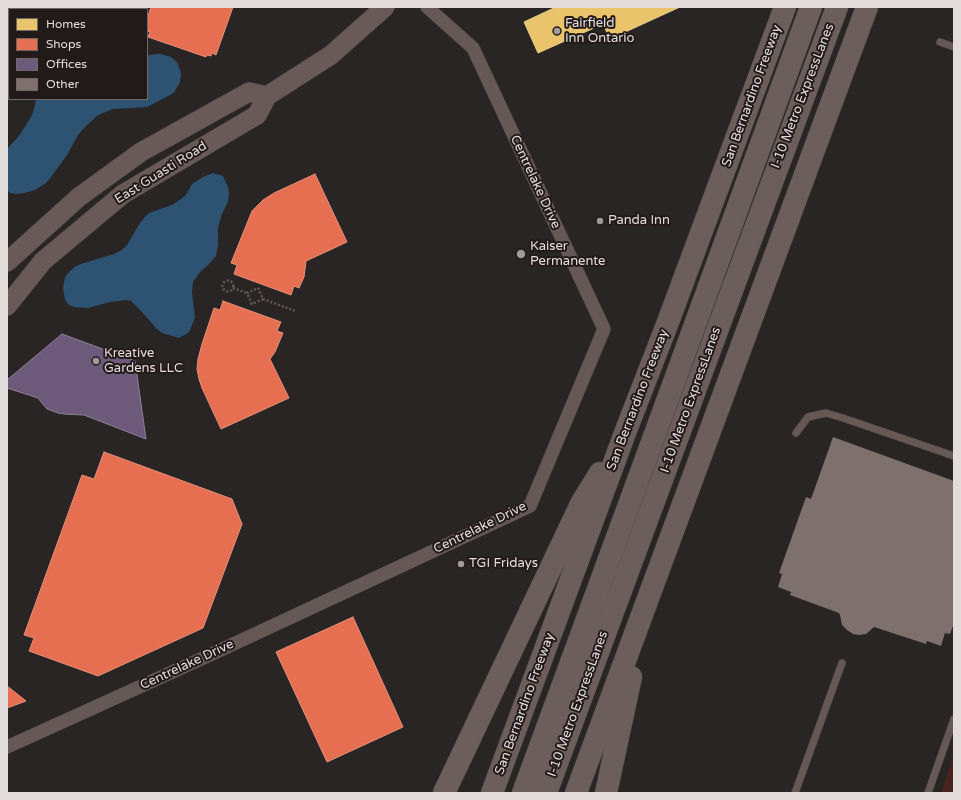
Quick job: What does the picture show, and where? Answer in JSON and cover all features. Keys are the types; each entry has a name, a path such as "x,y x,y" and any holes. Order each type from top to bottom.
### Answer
{"highway":[{"name":"San Bernardino Freeway","path":"492,793 785,7"},
{"name":"I-10 Metro ExpressLanes","path":"523,793 810,7"},
{"name":"I-10 Metro ExpressLanes","path":"546,793 766,195 837,7"},
{"path":"576,793 867,7"},
{"path":"444,793 582,502 625,433"},
{"path":"606,793 649,594"}],"main road":[{"name":"East Guasti Road","path":"7,306 43,261 123,194 257,115 267,96 330,55 385,7"},
{"name":"East Guasti Road","path":"7,262 79,197 142,152 249,92 267,96"}],"street":[{"name":"Centrelake Drive","path":"7,747 530,506 604,329 473,48 427,7"}],"lane":[{"path":"940,42 954,48"},
{"path":"796,433 808,417 826,413 954,456"},
{"path":"795,793 842,663"},
{"path":"928,793 954,719"}],"path":[{"path":"225,281 231,282 233,284 233,288 230,292 226,292 222,288 222,284 225,281"},
{"path":"233,288 247,293 258,288 262,299"},
{"path":"247,293 252,304 262,299 295,311"}],"shaded area":[{"path":"954,756 954,793 941,793"}],"water":[{"path":"161,54 171,57 177,62 181,74 180,82 172,94 147,107 113,109 98,115 78,135 67,155 46,183 35,190 24,193 10,193 7,190 7,149 19,136 31,117 36,100 148,100 148,56"},
{"path":"213,173 223,176 228,187 228,202 218,227 218,245 216,256 200,272 193,282 192,293 195,317 188,333 179,338 162,333 131,301 126,300 110,302 88,308 69,305 65,300 63,288 65,277 69,272 76,266 122,250 127,245 140,223 149,213 172,205 186,195 192,184"}],"building: Homes":[{"name":"Fairfield Inn Ontario","path":"556,7 680,7 610,39 603,24 538,53 524,22"}],"building: Shops":[{"path":"54,7 109,7 109,8"},
{"path":"151,7 233,7 216,55 212,53 211,56 207,55 206,57 148,37 150,32 148,31 148,16"},
{"path":"315,174 347,242 306,261 304,277 299,288 294,286 291,295 234,274 237,265 231,263 252,211 263,200 274,193"},
{"path":"223,301 281,322 277,331 283,333 275,352 270,359 289,398 221,429 202,388 197,369 202,344 214,308 220,310"},
{"path":"104,452 232,499 242,524 203,628 98,676 29,651 34,638 24,635 82,475 94,479"},
{"path":"353,617 403,727 327,762 276,652"},
{"path":"7,686 26,701 7,708"}],"building: Offices":[{"path":"62,334 135,361 146,439 84,415 64,414 47,409 38,398 7,388 7,380"}],"building: Other":[{"path":"833,437 954,481 954,623 950,634 945,633 941,646 927,641 926,644 874,627 866,634 853,634 842,625 839,613 790,595 791,592 778,587 782,574 779,573 806,497 811,499"}],"place":[{"name":"Fairfield Inn Ontario","path":"557,31"},
{"name":"Panda Inn","path":"600,221"},
{"name":"Kaiser Permanente","path":"521,254"},
{"name":"Kreative Gardens LLC","path":"96,361"},
{"name":"TGI Fridays","path":"461,564"}]}
